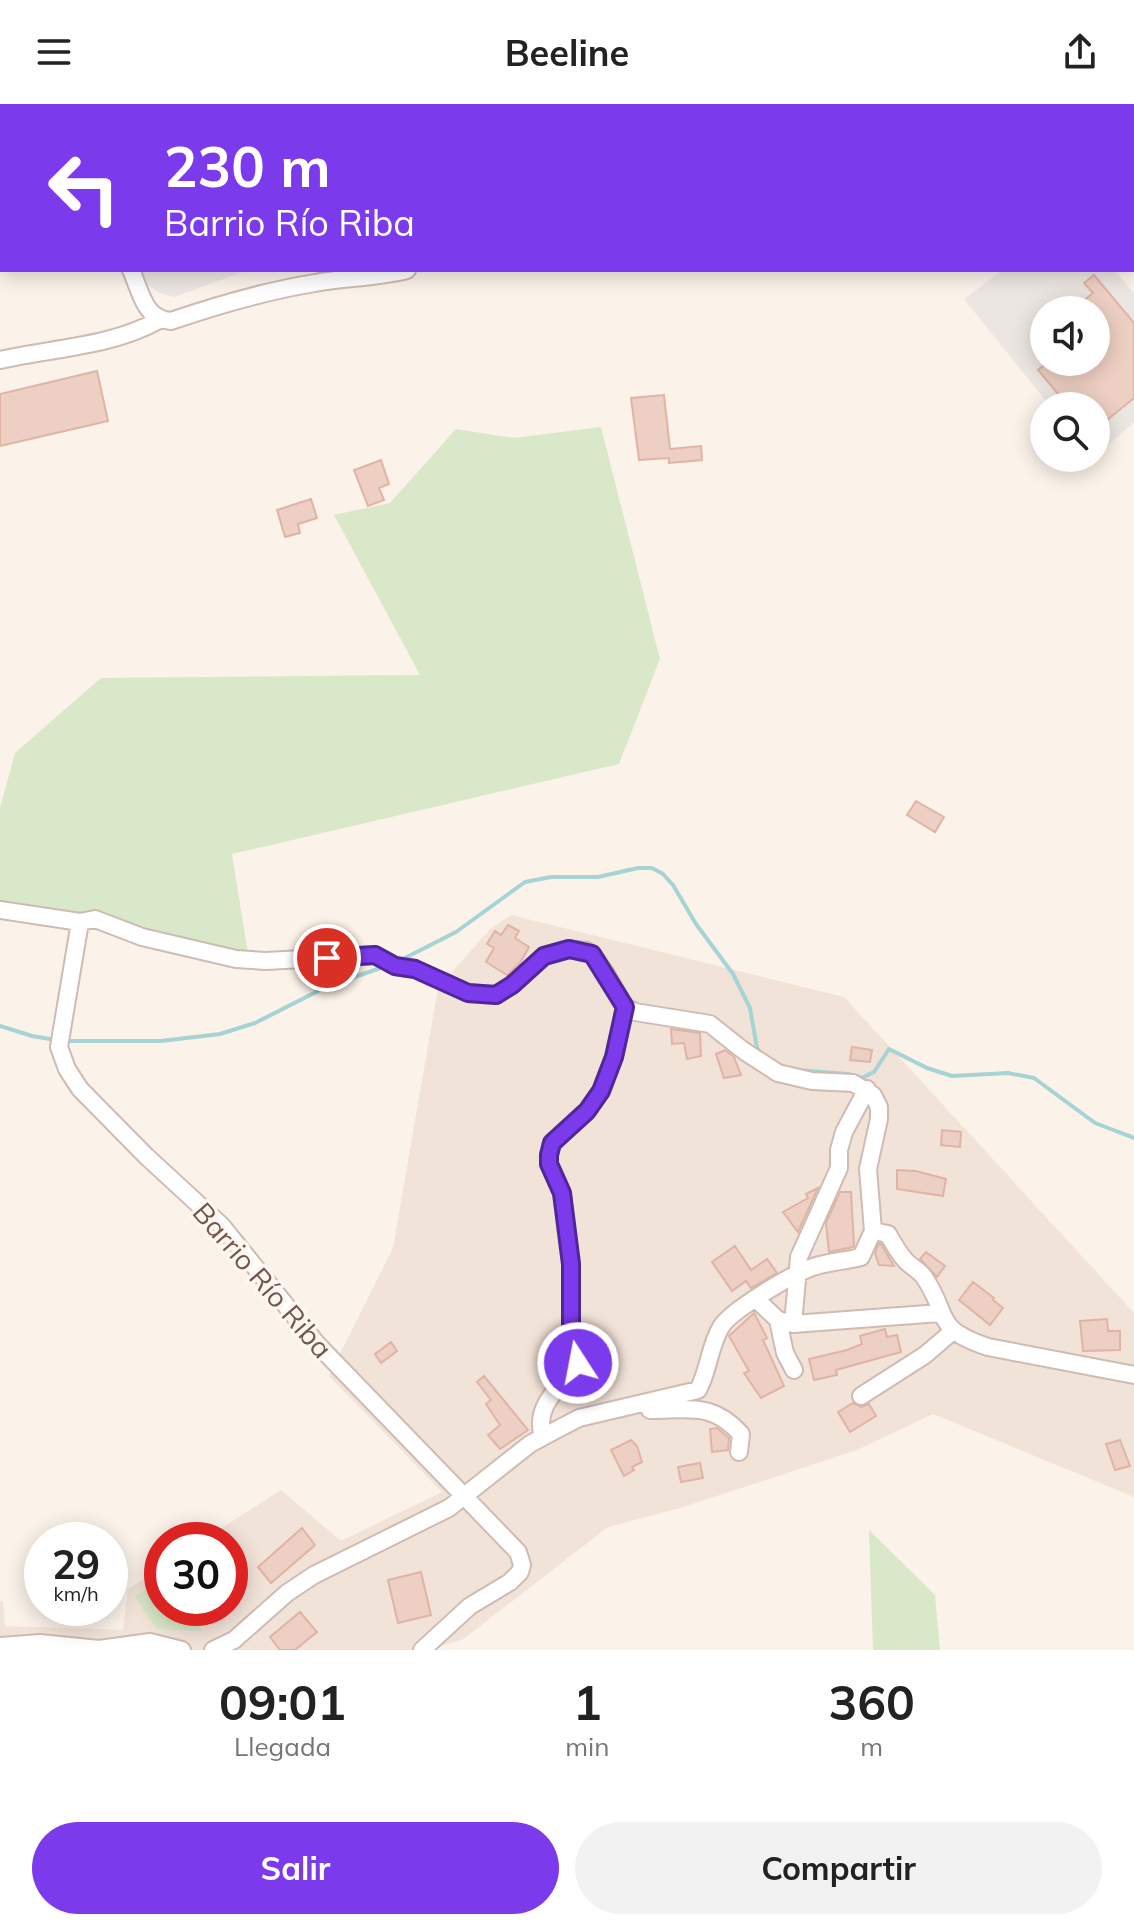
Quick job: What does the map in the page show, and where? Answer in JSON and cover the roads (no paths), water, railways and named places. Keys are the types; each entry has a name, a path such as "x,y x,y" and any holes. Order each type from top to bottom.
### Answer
{"street":[{"path":"132,272 149,313 159,320 171,321 271,291 400,272"},
{"path":"0,360 85,345 141,330 159,320"},
{"path":"0,910 80,922 95,919 142,937 236,959 375,955 468,993 496,995 544,956 569,949 587,951 592,954 625,1007 635,1012 710,1024 778,1073 812,1081 853,1083 867,1089 879,1107 868,1169 873,1231 861,1257 808,1268 734,1312 722,1324 712,1345 698,1390 579,1418 543,1437 449,1508 314,1575 287,1593 234,1640 213,1650"},
{"name":"Barrio Río Riba","path":"80,922 60,1039 67,1069 80,1089 222,1226 317,1344 518,1552 522,1565 520,1572 510,1582 470,1606 422,1650"},
{"path":"543,1437 540,1413 578,1363 571,1324 571,1264 562,1193 549,1164 549,1155 552,1143 587,1111 601,1091 614,1057 625,1007"},
{"path":"794,1370 785,1353 786,1322 804,1243 839,1168 839,1150 844,1132 867,1089"},
{"path":"873,1231 888,1234 907,1263 921,1273 940,1313 953,1331 965,1339 988,1347 1134,1375"},
{"path":"756,1299 786,1322 940,1313"},
{"path":"861,1396 925,1355 953,1331"},
{"path":"637,1406 646,1410 712,1411 730,1422 741,1434 739,1452"},
{"path":"0,1646 40,1643 99,1649 150,1642 182,1650"}],"waterway":[{"path":"401,960 456,932 525,882 551,877 598,877 652,868 673,885 696,924 733,974 750,1008 757,1048 763,1056"},
{"path":"65,1041 161,1041 220,1034 255,1023 326,987 386,966"},
{"path":"0,1026 56,1040"},
{"path":"796,1070 862,1078 874,1072 889,1049 927,1068 952,1076 1008,1073 1034,1078 1095,1123 1134,1138"}]}
